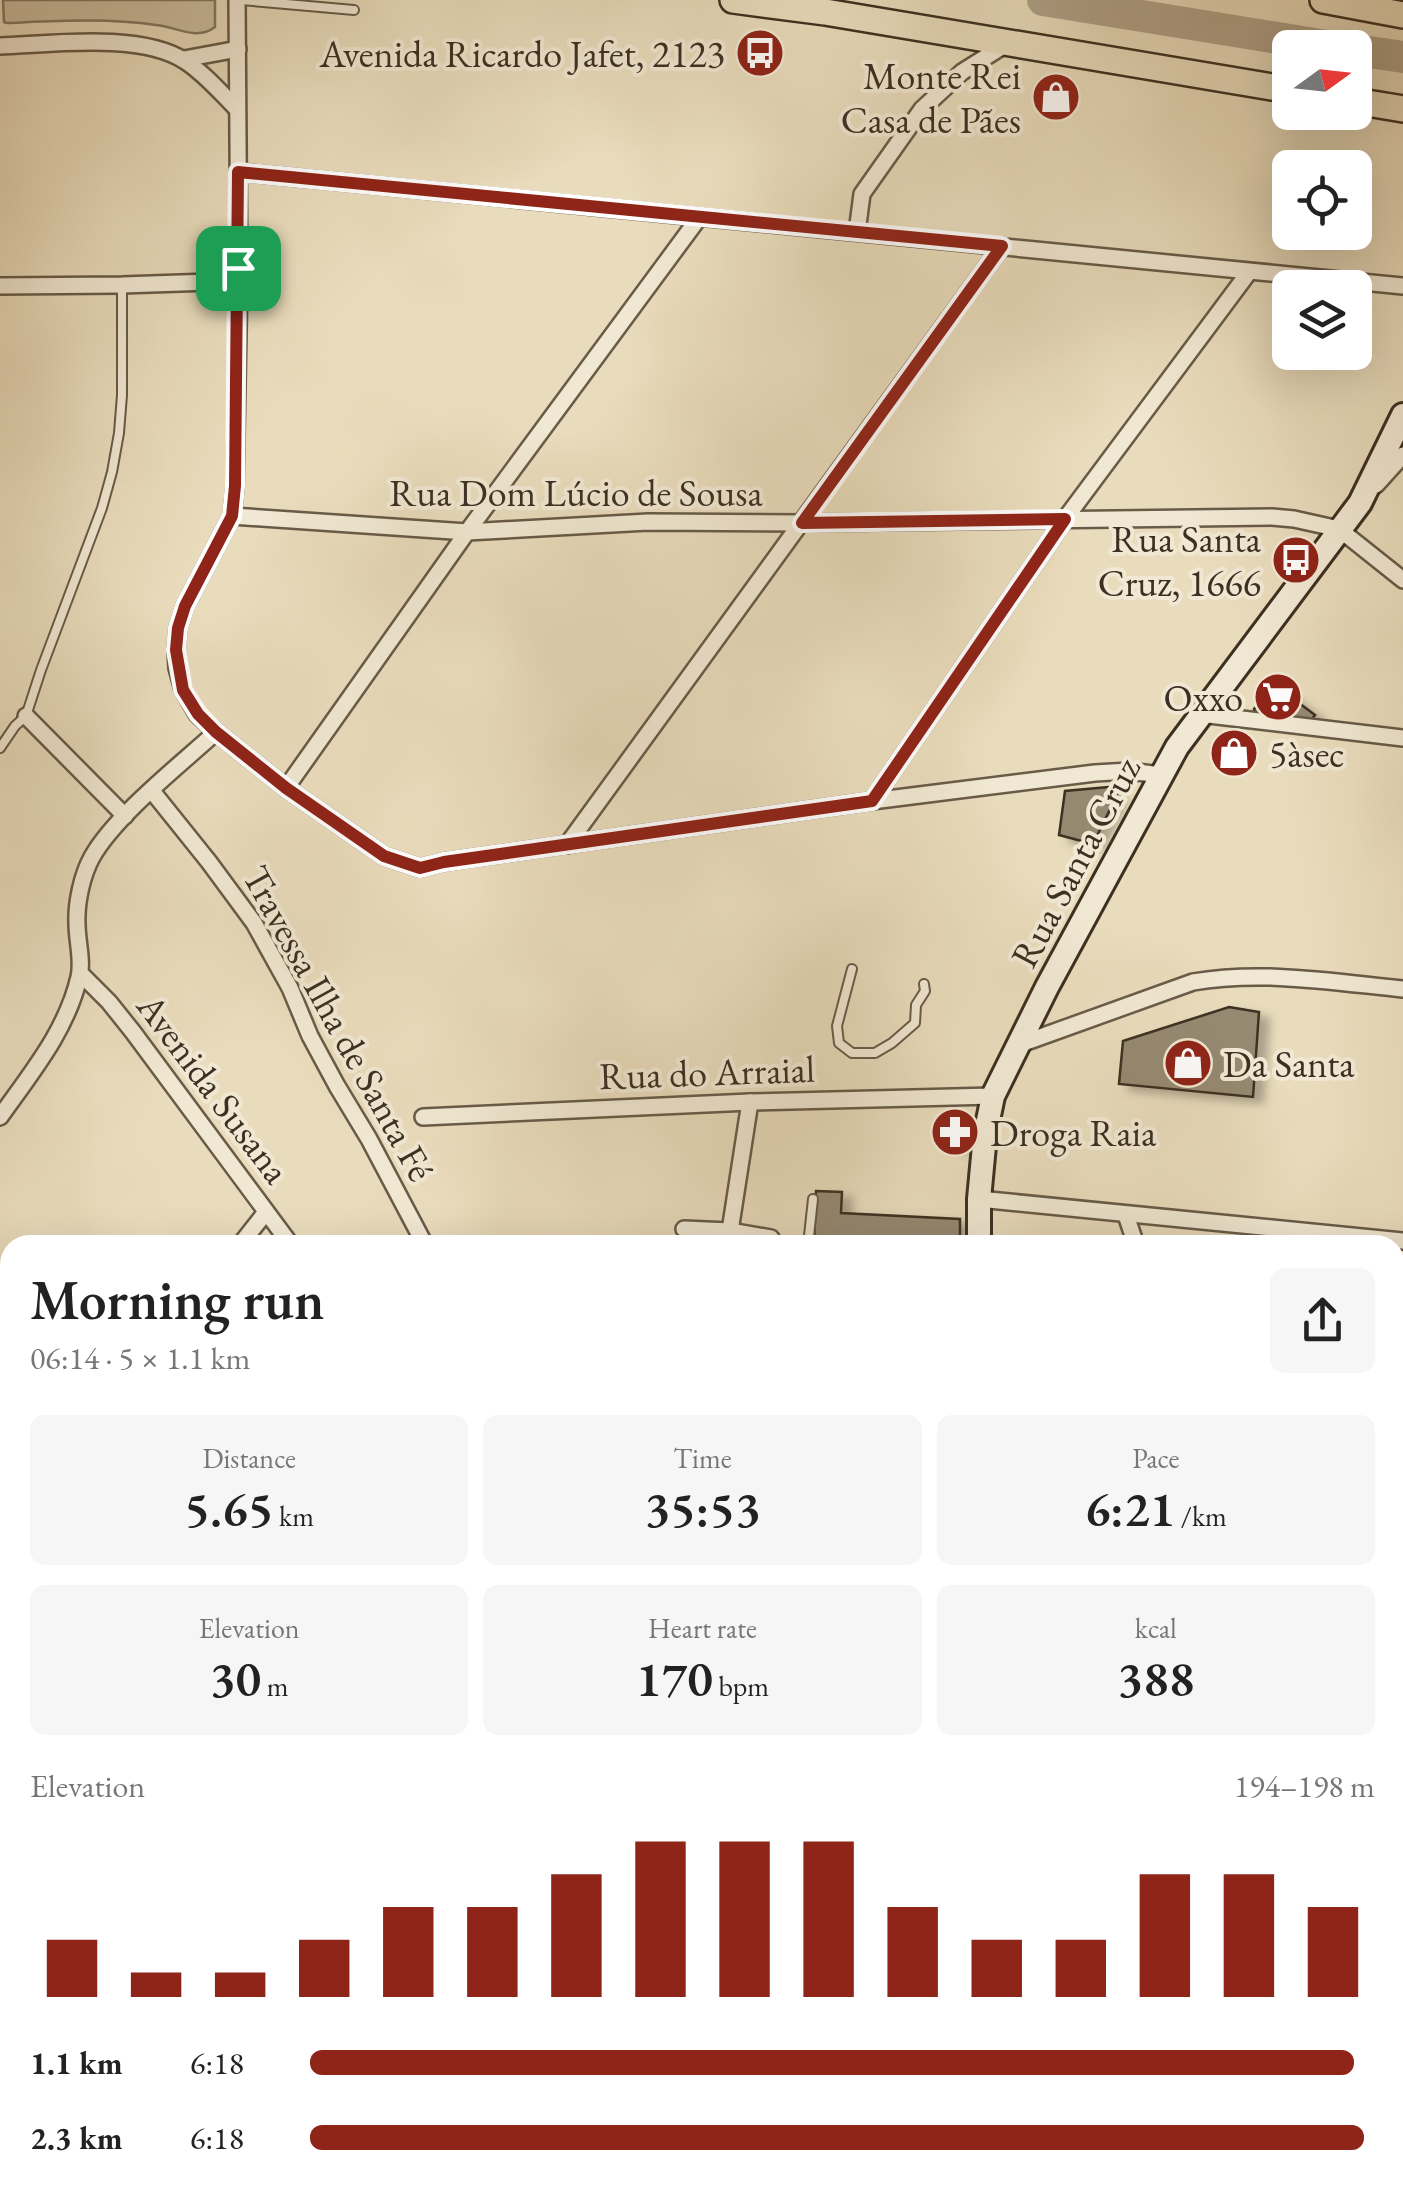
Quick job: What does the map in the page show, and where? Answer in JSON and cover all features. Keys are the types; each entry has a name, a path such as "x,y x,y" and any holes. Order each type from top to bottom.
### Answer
{"main road":[{"path":"734,0 1272,87"},
{"path":"1322,0 1400,9"},
{"path":"1372,103 1403,109"},
{"name":"Rua Santa Cruz","path":"978,1235 985,1136 994,1096 1018,1045 1161,775 1200,714 1360,503 1403,415"}],"street":[{"path":"239,0 236,476 232,516 185,606 176,650 183,690 198,714 216,732 286,788 384,856 420,868 872,801 1113,771 1161,775"},
{"path":"0,46 89,42 153,48 184,59 237,109"},
{"path":"856,232 862,194 922,110 962,72 1011,42"},
{"path":"184,59 238,49"},
{"path":"238,172 1403,286"},
{"path":"286,788 466,532 698,218"},
{"path":"567,845 1002,246"},
{"path":"872,801 1065,519 1250,272"},
{"path":"0,286 238,282"},
{"name":"Rua Santa Cruz","path":"1360,503 1403,455"},
{"name":"Rua Dom Lúcio de Sousa","path":"232,516 466,532 648,522 1272,517 1294,518 1340,530"},
{"path":"1340,530 1403,580"},
{"path":"1200,714 1403,738"},
{"path":"26,716 125,816"},
{"path":"0,1117 55,1038 72,1001 80,973 76,920 90,860 125,816 216,732"},
{"name":"Travessa Ilha de Santa Fé","path":"152,791 254,923 290,988 316,1048 421,1235"},
{"name":"Avenida Susana","path":"80,973 133,1032 283,1235"},
{"path":"1018,1045 1192,982 1258,976 1403,989"},
{"name":"Rua do Arraial","path":"422,1117 994,1096"},
{"path":"730,1232 750,1102"},
{"path":"979,1199 1339,1235"},
{"path":"248,1235 266,1212"},
{"path":"1126,1215 1133,1235"},
{"path":"684,1229 750,1235"}],"lane":[{"path":"239,0 354,10"},
{"path":"0,748 26,716 112,472 122,395 122,285"},
{"path":"852,968 837,1026 839,1042 852,1053 875,1053 908,1029 914,1023 924,984"},
{"path":"809,1235 814,1200"}],"shaded area":[{"path":"3,0 215,0 215,27 194,33 119,21 7,23"}],"building":[{"name":"Oxxo","path":"1275,685 1315,715 1309,723 1257,716 1254,709"},
{"path":"1108,787 1117,795 1093,844 1059,835 1065,791"},
{"name":"Da Santa","path":"1229,1007 1259,1012 1253,1097 1119,1084 1123,1041"},
{"name":"Droga Raia","path":"949,1121 961,1122 962,1146 949,1142"},
{"path":"816,1191 842,1192 841,1213 960,1219 960,1235 814,1235"}],"waterway":[{"path":"1043,0 1272,37"},
{"path":"1372,52 1403,57"}],"place":[{"name":"Avenida Ricardo Jafet, 2123","path":"760,53"},
{"name":"Monte Rei Casa de Pães","path":"1056,97"},
{"name":"Rua Santa Cruz, 1666","path":"1296,560"},
{"name":"Oxxo","path":"1278,697"},
{"name":"5àsec","path":"1234,753"},
{"name":"Da Santa","path":"1188,1063"},
{"name":"Droga Raia","path":"955,1132"}],"route":[{"path":"238,172 1002,246 802,523 1065,519 872,801 420,868 404,864 384,856 286,788 216,732 198,714 183,690 177,668 178,628 185,606 232,516 238,268 238,172"}]}
